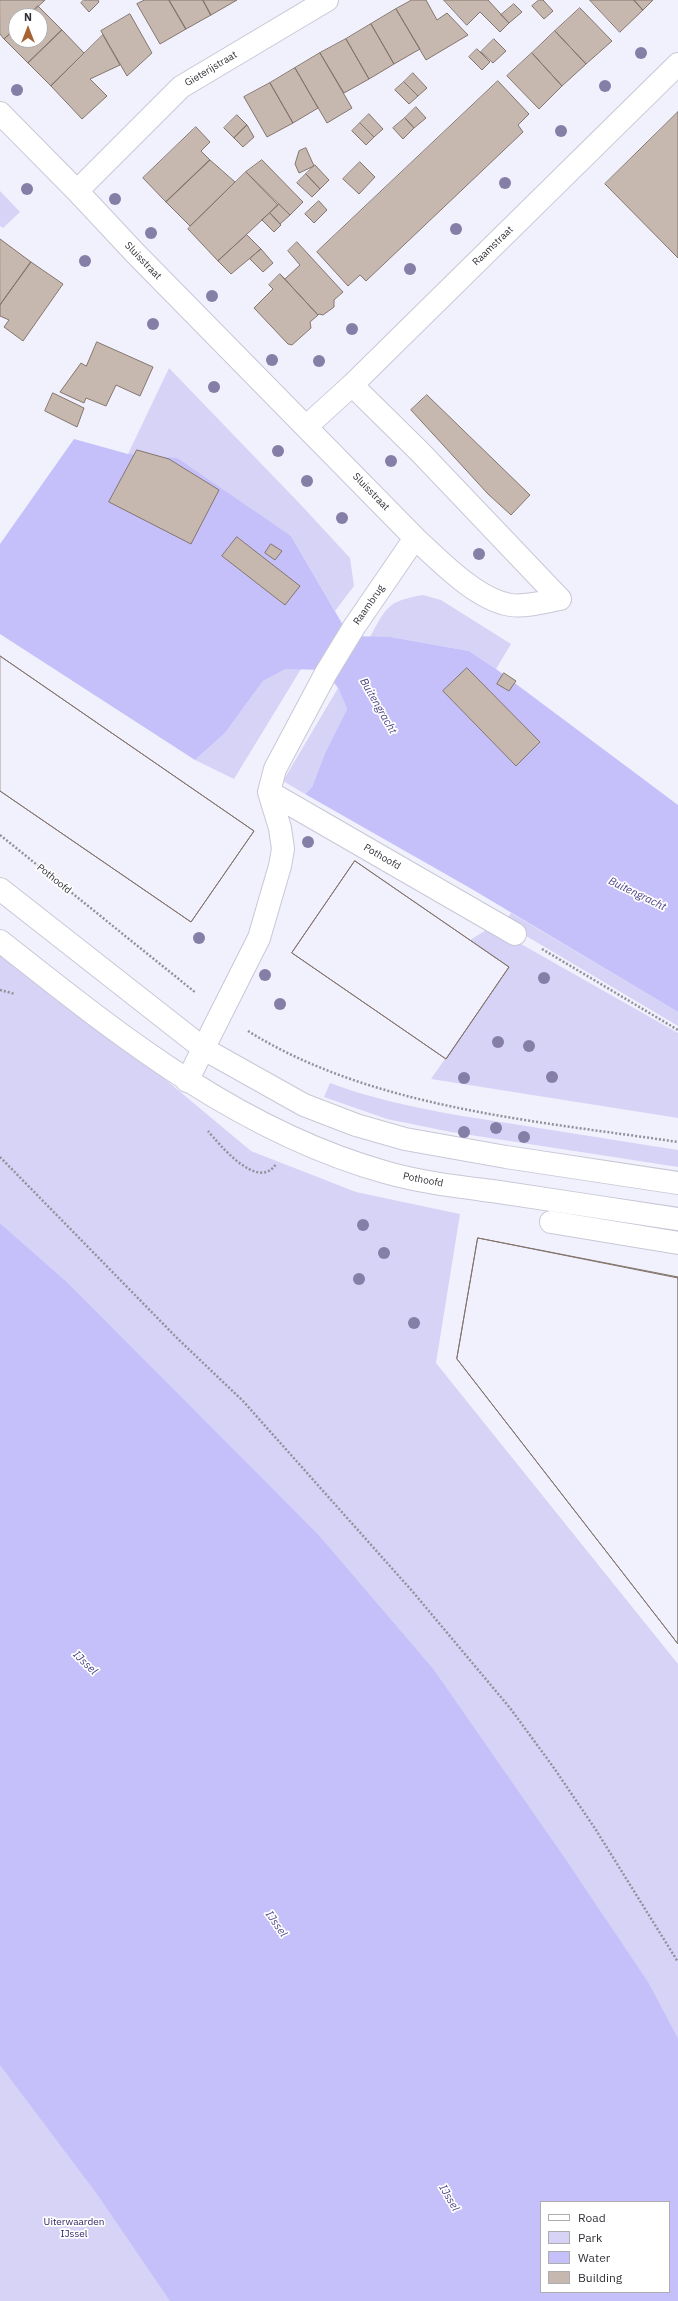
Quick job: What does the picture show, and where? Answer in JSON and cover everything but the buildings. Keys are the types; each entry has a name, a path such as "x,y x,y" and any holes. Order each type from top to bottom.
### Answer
{"street":[{"name":"Gieterijstraat","path":"77,191 181,87 327,0"},
{"name":"Raamstraat","path":"307,426 352,385 678,64"},
{"name":"Sluisstraat","path":"0,113 77,191 136,254 307,426 415,538 444,565 485,597 510,605 529,605 560,598 420,452 352,385"},
{"name":"Raambrug","path":"269,792 276,769 326,673 354,626 415,538"},
{"name":"Pothoofd","path":"269,792 515,934"},
{"path":"187,1081 259,938 280,866 283,849 280,828 269,792"},
{"path":"0,889 204,1049 304,1105 356,1125 406,1139 506,1157 678,1183"},
{"name":"Pothoofd","path":"0,940 113,1029 187,1081 220,1101 288,1136 333,1155 389,1173 449,1184 678,1219"},
{"path":"551,1222 678,1243"}],"path":[{"name":"Pothoofd","path":"0,835 221,1013 268,1043 324,1069 394,1092 486,1113 678,1142"},
{"path":"559,958 678,1030"},
{"path":"0,1157 177,1338 243,1401 423,1604 510,1708 554,1768 596,1830 678,1962"}],"green space":[{"path":"0,191 20,212 3,228 0,226"},
{"path":"169,368 350,558 354,586 335,611 291,536 128,454"},
{"path":"423,595 441,600 511,644 496,669 469,651 391,637 370,637 385,612 395,603 411,597"},
{"path":"286,669 301,669 234,779 195,760 225,733 263,681"},
{"path":"338,688 347,709 325,753 312,787 305,794 283,781"},
{"path":"511,913 678,1012 678,1026 511,927 507,919"},
{"path":"491,927 678,1033 678,1118 431,1079 509,967 470,940"},
{"path":"0,952 52,997 166,1080 251,1151 356,1192 460,1214 436,1363 678,1664 678,2038 650,1985 316,1532 67,1282 0,1223"},
{"path":"330,1083 395,1103 440,1112 678,1150 678,1167 451,1132 387,1119 324,1097"},
{"name":"Uiterwaarden IJssel","path":"0,2001 217,2301 0,2301"}],"water":[{"name":"Buitengracht","path":"74,439 128,454 177,458 291,536 343,625 352,636 391,637 469,651 496,669 678,805 678,1012 470,888 305,794 312,787 325,753 347,709 338,688 324,670 286,669 263,681 225,733 195,760 0,634 0,544"},
{"name":"IJssel","path":"0,1223 67,1282 316,1532 434,1670 564,1857 650,1985 678,2038 678,2301 170,2301 97,2194 0,2065"}]}
